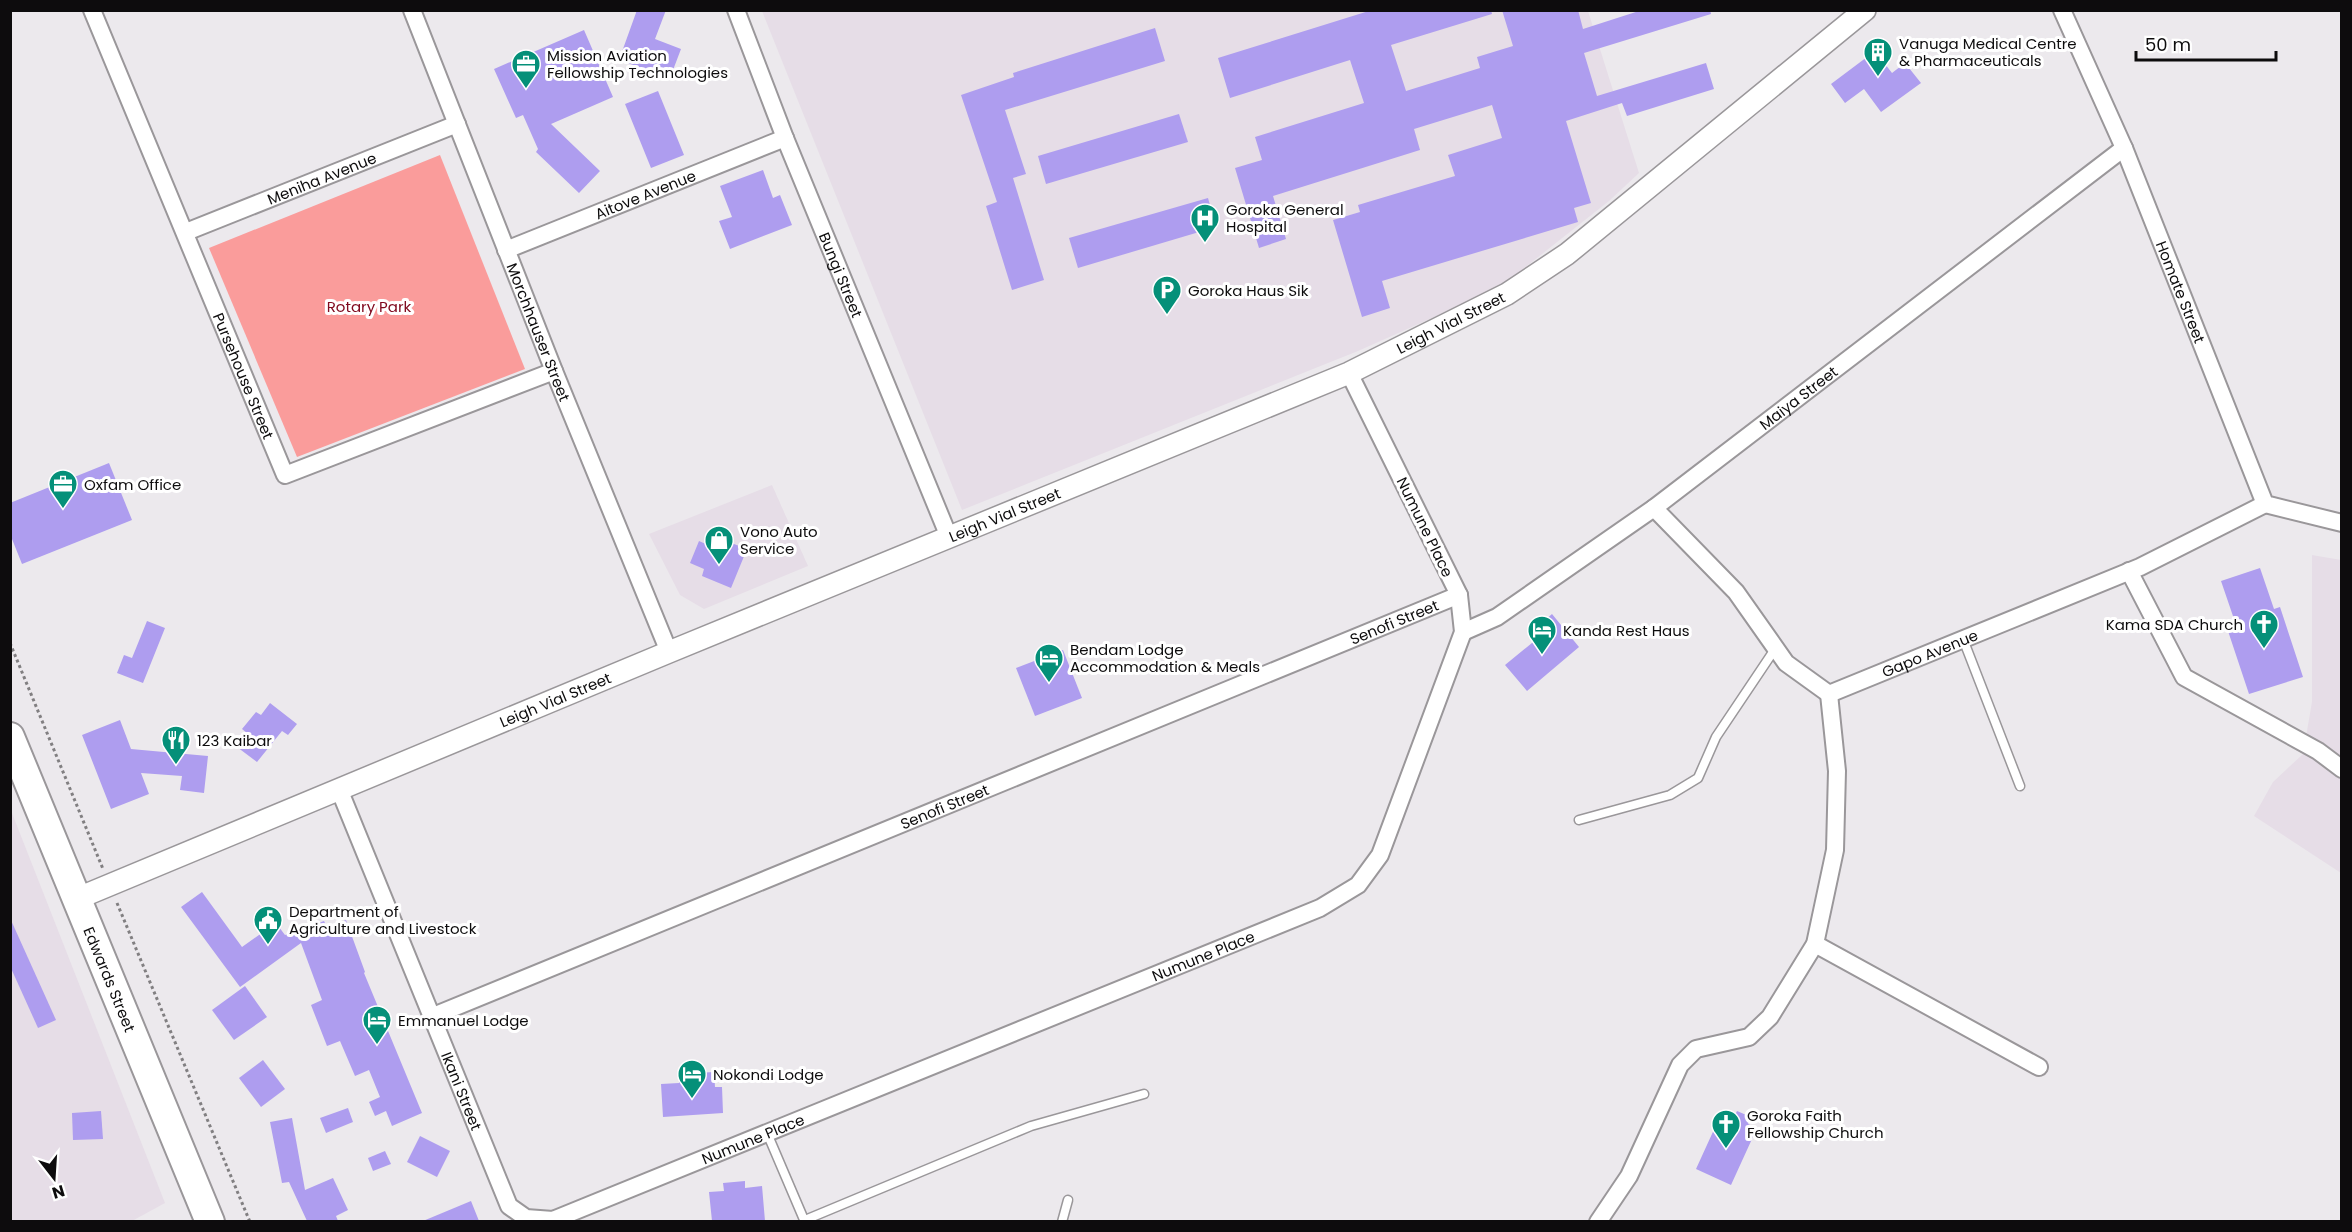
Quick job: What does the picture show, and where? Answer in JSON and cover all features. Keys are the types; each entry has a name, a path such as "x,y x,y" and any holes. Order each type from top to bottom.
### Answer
{"highway":[{"name":"Edwards Street","path":"10,736 210,1221"}],"street":[{"name":"Pursehouse Street","path":"92,10 285,475 554,371"},
{"name":"Morchhauser Street","path":"412,10 554,371 669,652"},
{"name":"Bungi Street","path":"736,10 785,138 949,537"},
{"name":"Leigh Vial Street","path":"76,899 669,652 1349,373 1507,294 1567,254 1864,10"},
{"name":"Homate Street","path":"2062,10 2124,148 2265,504"},
{"name":"Meniha Avenue","path":"186,232 457,124"},
{"name":"Aitove Avenue","path":"506,250 785,138"},
{"name":"Maiya Street","path":"1463,632 1497,618 1654,508 2124,148"},
{"name":"Numune Place","path":"526,1218 553,1220 1320,908 1358,885 1380,855 1463,632 1459,595 1349,373"},
{"path":"2265,504 2342,523"},
{"name":"Gapo Avenue","path":"1829,694 2129,571 2265,504"},
{"path":"1598,1221 1629,1176 1680,1065 1696,1049 1749,1037 1770,1017 1815,944 1835,850 1837,771 1829,694 1786,663 1736,592 1654,508"},
{"path":"2129,571 2184,677 2318,751 2342,769"},
{"name":"Senofi Street","path":"431,1017 1459,595"},
{"name":"Ikani Street","path":"339,789 509,1206 526,1218"},
{"path":"1815,944 2039,1067"}],"lane":[{"path":"1963,639 2020,786"},
{"path":"1579,820 1670,795 1698,778 1716,736 1775,649"},
{"path":"767,1133 805,1221 1031,1126 1144,1094"},
{"path":"1062,1221 1068,1200"}],"path":[{"path":"10,643 250,1221"}],"shaded area":[{"name":"Goroka General Hospital","path":"762,11 1588,11 1639,173 1609,201 1499,288 1358,351 962,510"},
{"path":"772,485 808,566 704,609 680,595 649,534"},
{"path":"2312,555 2341,560 2341,873 2254,816 2273,782 2303,754 2312,702"},
{"path":"10,808 165,1203 132,1221 11,1221"}],"green space":[{"name":"Rotary Park","path":"440,155 525,369 297,457 209,248"}],"building":[{"path":"637,10 666,10 655,39 681,49 670,78 619,60"},
{"path":"1372,10 1491,10 1492,14 1391,45 1406,91 1480,68 1477,57 1513,46 1502,10 1578,10 1583,29 1642,10 1710,10 1711,14 1584,53 1597,96 1706,63 1714,89 1627,116 1622,103 1566,121 1591,203 1574,208 1578,222 1382,281 1390,308 1362,317 1333,220 1360,212 1358,205 1455,176 1448,155 1502,138 1492,105 1414,129 1420,150 1273,196 1286,239 1259,248 1235,168 1262,160 1255,137 1364,103 1350,60 1230,98 1218,58"},
{"path":"1155,28 1165,61 1005,110 1026,174 1013,178 1044,280 1012,290 986,206 997,202 961,95 1014,77 1013,73"},
{"path":"584,30 613,97 551,124 600,171 579,193 536,152 538,149 523,115 516,118 494,69"},
{"name":"Vanuga Medical Centre & Pharmaceuticals","path":"1875,51 1892,73 1905,63 1921,83 1881,112 1864,89 1845,103 1831,84"},
{"path":"658,91 684,155 651,168 625,104"},
{"path":"1179,114 1188,142 1046,184 1038,156"},
{"path":"763,170 773,198 780,195 792,225 730,249 719,221 732,217 720,186"},
{"path":"1208,198 1216,227 1078,268 1069,238"},
{"path":"109,463 132,520 22,564 10,534 10,503"},
{"name":"Vono Auto Service","path":"721,539 747,549 731,588 702,576 704,569 690,563 699,541 717,549"},
{"name":"Kama SDA Church","path":"2260,568 2274,609 2280,607 2303,677 2249,694 2225,622 2234,619 2221,581"},
{"name":"Kanda Rest Haus","path":"1552,614 1579,647 1527,691 1505,665 1543,634 1537,627"},
{"path":"147,621 165,628 143,683 117,673 124,655 132,658"},
{"name":"Bendam Lodge Accommodation & Meals","path":"1063,650 1082,698 1035,716 1016,668"},
{"path":"270,703 297,724 288,735 282,731 257,762 237,747 247,733 242,729 256,712 261,715"},
{"path":"120,720 131,749 208,756 204,793 180,790 182,776 141,773 149,794 111,809 82,735"},
{"path":"202,892 242,947 276,923 285,935 324,921 326,925 323,929 346,920 364,973 422,1113 392,1126 386,1111 375,1116 369,1102 380,1097 369,1070 355,1076 340,1041 327,1046 311,1005 322,1000 301,943 240,987 181,907"},
{"path":"10,918 56,1020 38,1028 10,966"},
{"path":"245,986 267,1017 234,1040 212,1010"},
{"path":"263,1060 285,1089 261,1107 239,1078"},
{"name":"Nokondi Lodge","path":"714,1072 715,1087 722,1087 723,1113 663,1117 661,1084 679,1083 679,1074"},
{"path":"348,1108 353,1122 326,1133 320,1118"},
{"path":"101,1111 103,1139 73,1140 72,1113"},
{"name":"Goroka Faith Fellowship Church","path":"1737,1111 1751,1117 1748,1124 1757,1128 1731,1185 1696,1169 1722,1112 1734,1117"},
{"path":"292,1118 305,1190 333,1178 348,1210 336,1216 338,1221 307,1221 289,1182 282,1183 270,1122"},
{"path":"420,1136 450,1151 437,1177 407,1162"},
{"path":"385,1151 391,1164 373,1171 368,1158"},
{"path":"745,1181 745,1188 762,1186 765,1221 712,1221 709,1192 724,1191 723,1183"},
{"path":"471,1201 479,1221 423,1221"}],"place":[{"name":"Vanuga Medical Centre & Pharmaceuticals","path":"1878,78"},
{"name":"Mission Aviation Fellowship Technologies","path":"526,90"},
{"name":"Goroka General Hospital","path":"1205,244"},
{"name":"Goroka Haus Sik","path":"1167,316"},
{"name":"Oxfam Office","path":"63,510"},
{"name":"Vono Auto Service","path":"719,566"},
{"name":"Kama SDA Church","path":"2264,650"},
{"name":"Kanda Rest Haus","path":"1542,656"},
{"name":"Bendam Lodge Accommodation & Meals","path":"1049,684"},
{"name":"123 Kaibar","path":"176,766"},
{"name":"Department of Agriculture and Livestock","path":"268,946"},
{"name":"Emmanuel Lodge","path":"377,1046"},
{"name":"Nokondi Lodge","path":"692,1100"},
{"name":"Goroka Faith Fellowship Church","path":"1726,1150"}]}
